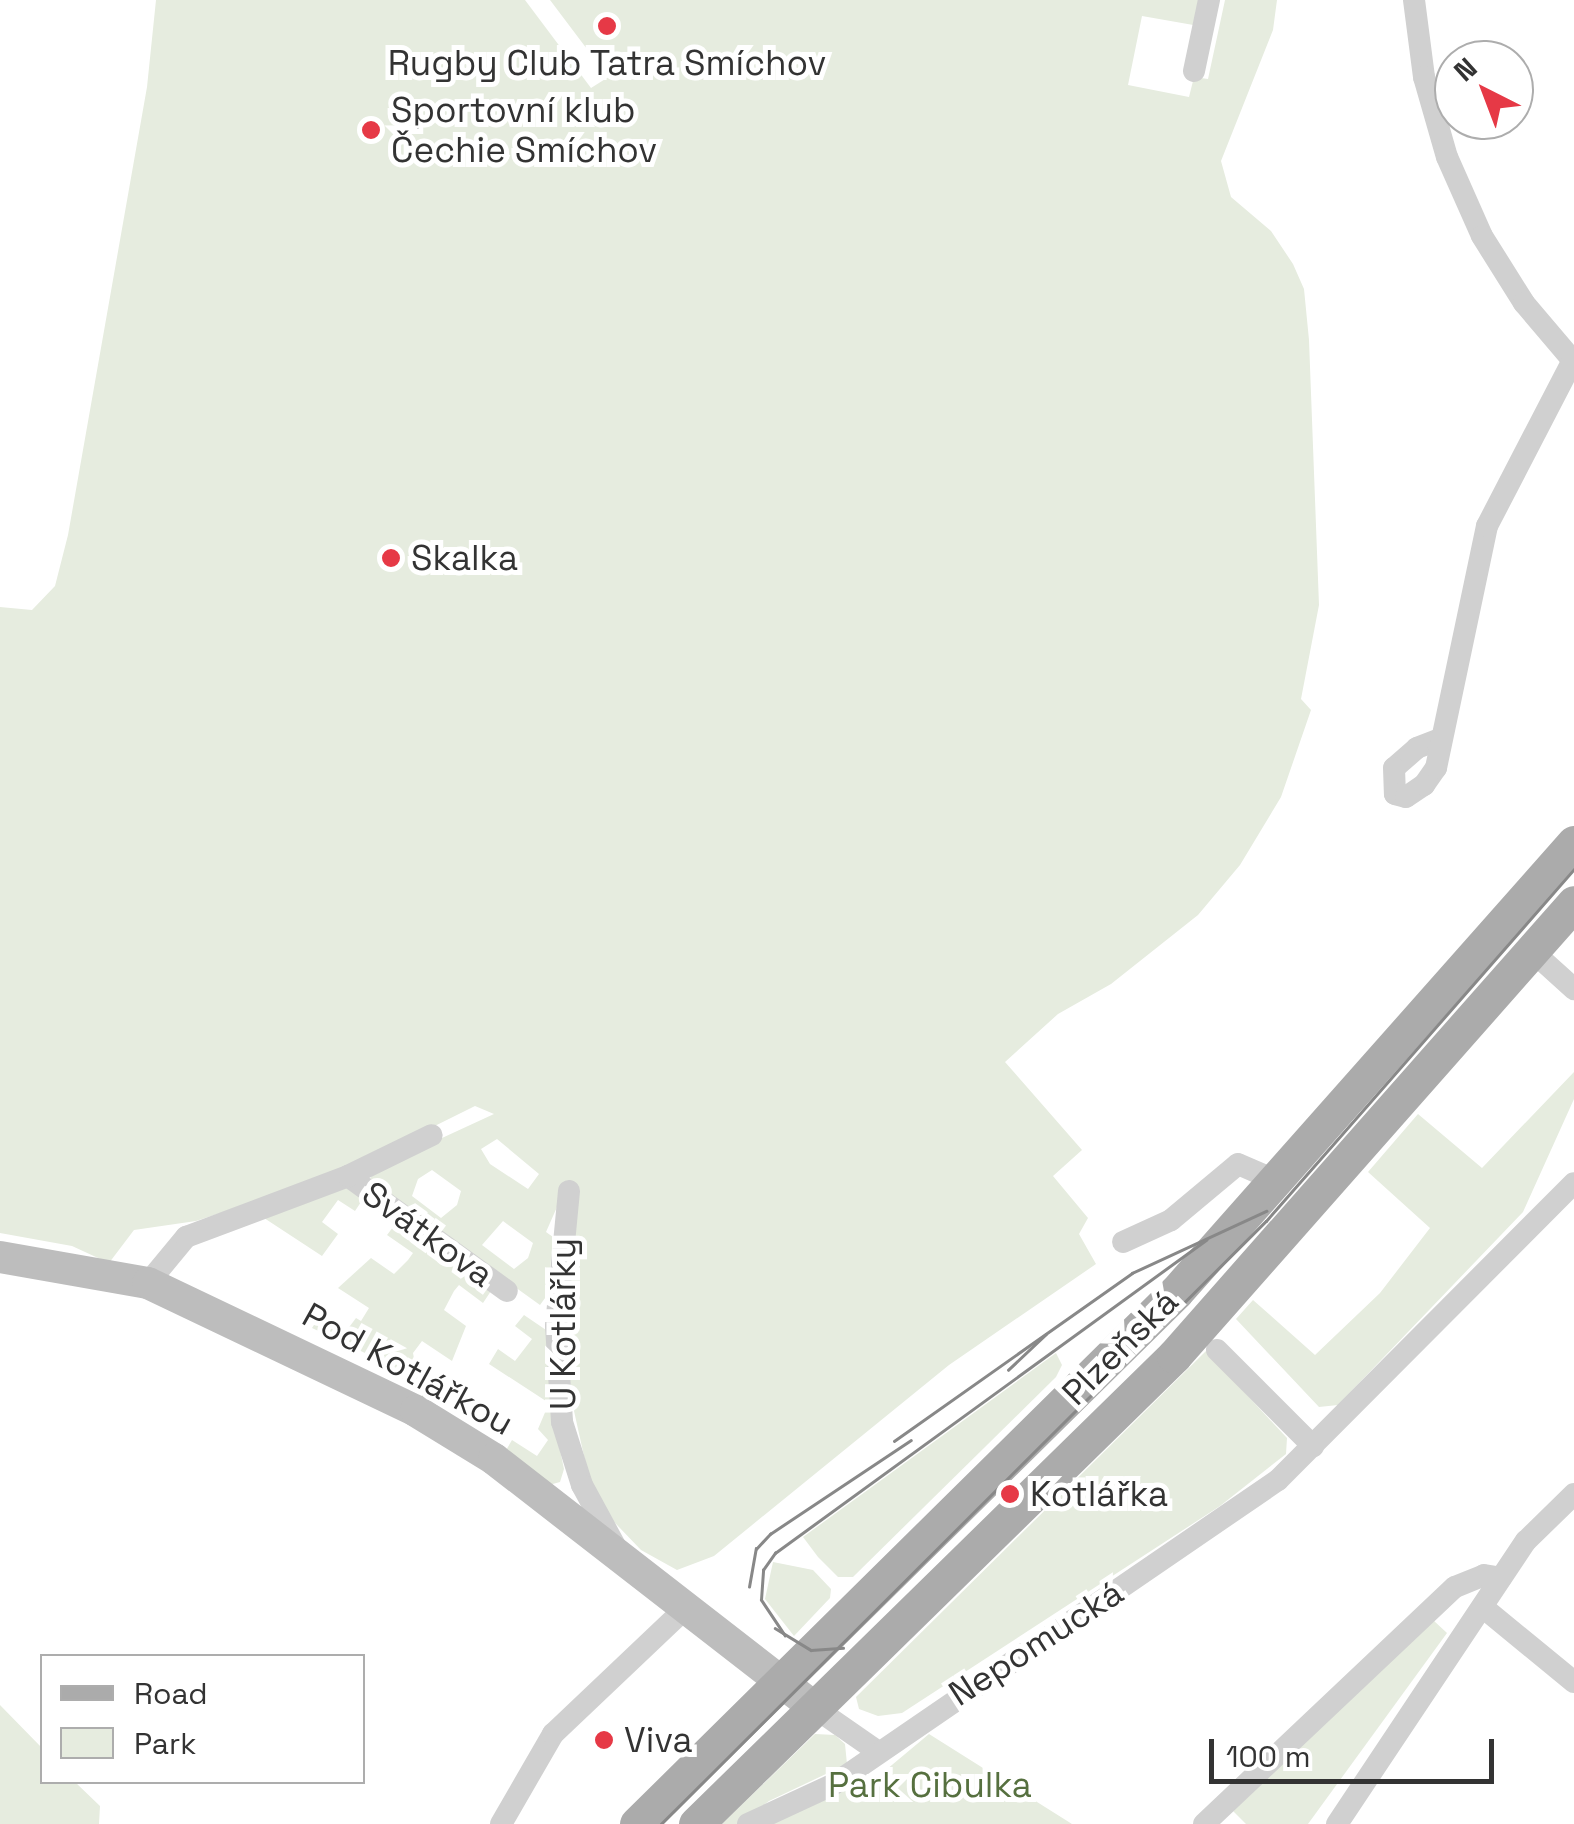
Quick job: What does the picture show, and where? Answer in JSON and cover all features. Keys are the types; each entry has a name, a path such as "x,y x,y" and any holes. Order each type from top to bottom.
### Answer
{"main road":[{"name":"Plzeňská","path":"637,1824 1176,1292 1574,843"},
{"name":"Plzeňská","path":"696,1824 1174,1356 1574,903"}],"street":[{"path":"1194,71 1210,0"},
{"path":"1414,0 1424,77 1447,157 1508,278 1573,362 1487,526 1440,739"},
{"path":"1532,951 1574,989"},
{"path":"148,1282 186,1237 348,1176 432,1136"},
{"path":"1123,1242 1171,1220 1238,1164 1277,1181"},
{"name":"Svátkova","path":"348,1176 507,1291"},
{"name":"Nepomucká","path":"748,1824 834,1784 877,1751 1242,1509 1313,1446 1574,1184"},
{"name":"U Kotlářky","path":"568,1191 556,1326 562,1422 577,1474 624,1562"},
{"name":"Pod Kotlářkou","path":"0,1257 148,1282 416,1411 494,1459 777,1684 816,1708"},
{"path":"1217,1350 1313,1446"},
{"path":"1336,1822 1526,1542 1574,1494"},
{"path":"1204,1824 1455,1587 1484,1575 1501,1578"},
{"path":"501,1824 554,1734 686,1608"},
{"path":"1484,1609 1574,1682"},
{"path":"816,1708 877,1751"}],"green space":[{"path":"156,0 525,0 591,88 618,71 606,53 596,61 550,0 1203,0 1199,26 1142,16 1128,85 1189,97 1194,77 1208,79 1225,0 1277,0 1273,30 1221,161 1231,197 1271,231 1293,264 1304,289 1309,340 1319,605 1301,699 1311,710 1281,797 1240,865 1198,915 1111,984 1058,1014 1005,1062 1082,1150 1053,1176 1088,1218 1079,1234 1096,1264 949,1365 714,1556 677,1570 641,1550 594,1501 568,1384 561,1198 546,1232 553,1237 548,1294 540,1305 368,1182 377,1168 494,1114 475,1106 338,1174 196,1221 134,1230 109,1263 72,1246 0,1233 0,607 32,610 55,586 68,535 147,87","holes":["497,1139 539,1174 528,1189 490,1164 481,1149","432,1170 461,1191 457,1205 441,1218 412,1196 418,1179","503,1221 533,1243 528,1258 514,1269 482,1245"]},
{"path":"1574,1072 1574,1099 1523,1212 1338,1405 1319,1407 1236,1319 1253,1300 1315,1355 1380,1293 1430,1228 1368,1172 1418,1114 1482,1168"},
{"path":"341,1183 363,1199 355,1211 338,1200 322,1222 338,1234 322,1256 261,1216"},
{"path":"396,1223 491,1291 483,1303 459,1285 454,1291 444,1310 466,1326 452,1361 422,1341 413,1353 417,1374 436,1387 426,1401 384,1362 312,1328 321,1314 345,1327 344,1334 356,1318 361,1321 369,1308 338,1288 371,1258 394,1274 408,1260 413,1253 387,1235"},
{"path":"524,1315 549,1332 550,1403 564,1469 560,1482 549,1485 502,1457 512,1440 537,1456 548,1440 538,1429 549,1403 489,1364 498,1349 515,1361 532,1339 515,1326"},
{"path":"1206,1351 1287,1438 1286,1454 1220,1506 902,1713 878,1716 859,1709 856,1697"},
{"path":"1056,1353 1062,1365 1056,1377 853,1577 838,1577 818,1557 803,1537"},
{"path":"773,1562 813,1570 831,1589 830,1598 794,1636 765,1599"},
{"path":"1433,1620 1447,1633 1308,1824 1246,1824 1233,1811"},
{"path":"0,1705 40,1746 40,1784 77,1784 100,1806 99,1824 0,1824"},
{"path":"815,1734 835,1735 845,1744 847,1764 769,1801 738,1824 722,1824"},
{"name":"Park Cibulka","path":"929,1734 1072,1824 772,1824 837,1792 868,1785"}],"tram line":[{"path":"661,1824 1266,1221 1574,869"},
{"path":"894,1441 1132,1273 1266,1211"},
{"path":"785,1636 761,1600 763,1570 775,1553 1206,1240"},
{"path":"1008,1370 1046,1334"},
{"path":"749,1587 756,1549 770,1534 911,1440"},
{"path":"775,1628 811,1650 843,1648"}],"place":[{"name":"Rugby Club Tatra Smíchov","path":"607,26"},
{"name":"Sportovní klub Čechie Smíchov","path":"371,130"},
{"name":"Skalka","path":"391,558"},
{"name":"Kotlářka","path":"1010,1494"},
{"name":"Viva","path":"604,1740"}]}
